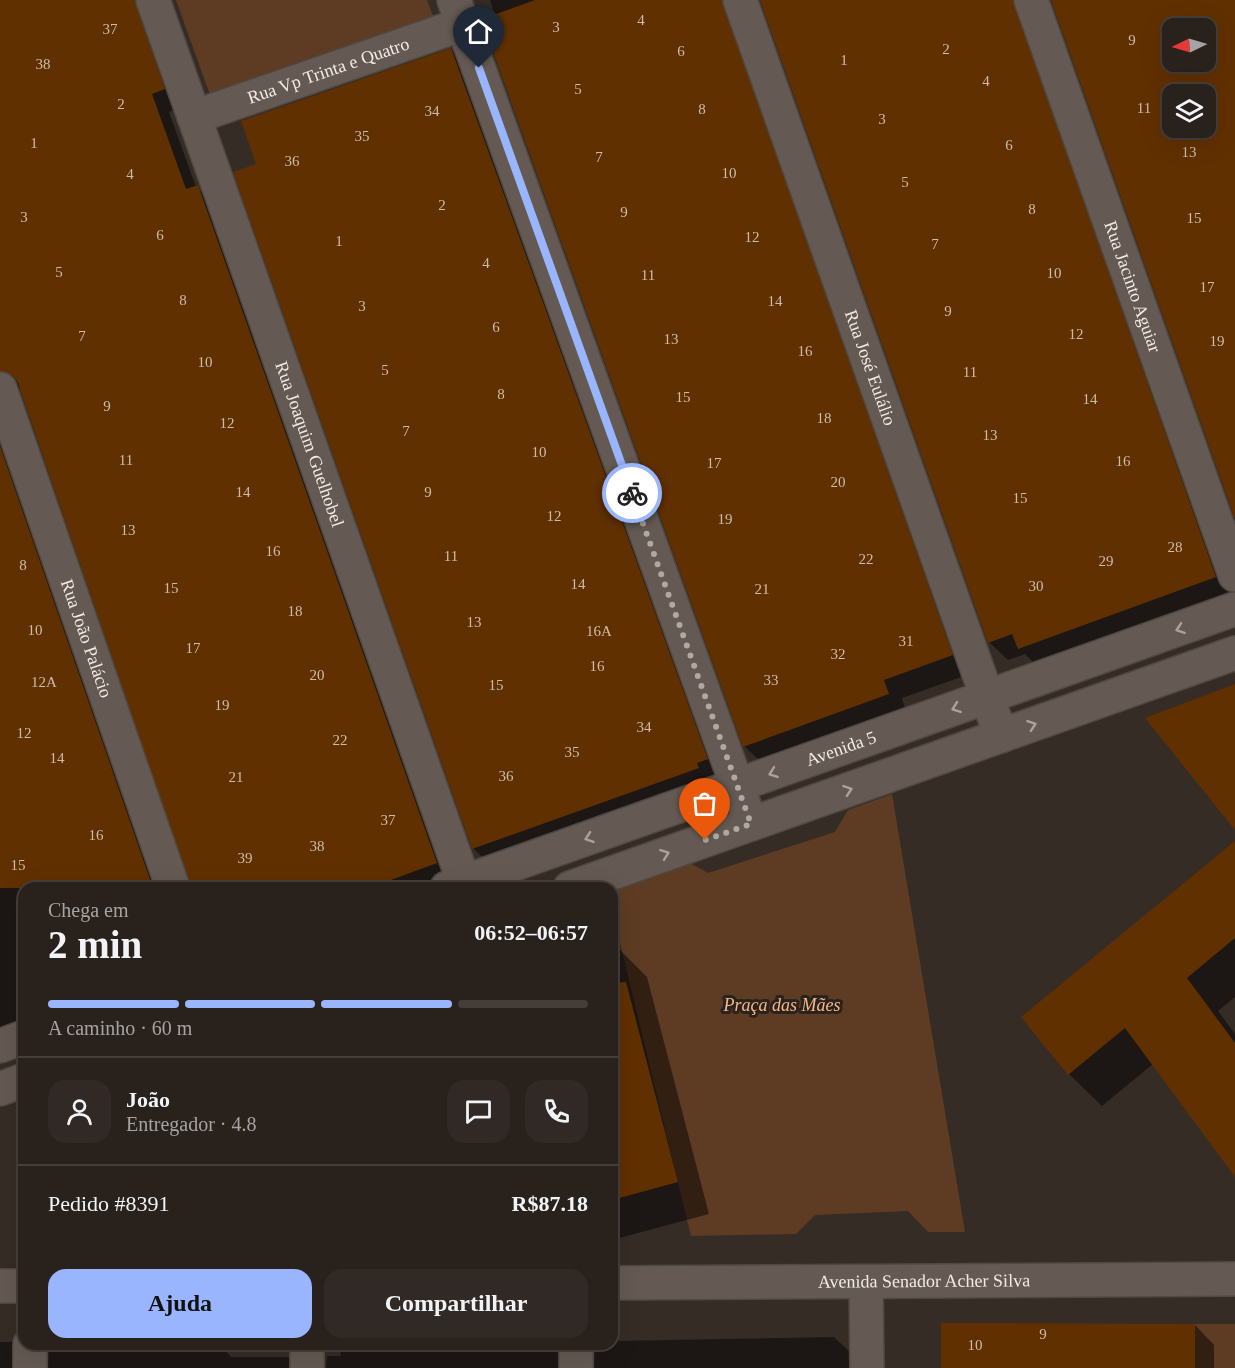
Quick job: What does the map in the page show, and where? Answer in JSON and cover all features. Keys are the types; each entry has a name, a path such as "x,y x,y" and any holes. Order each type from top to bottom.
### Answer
{"street":[{"name":"Rua Joaquim Guelhobel","path":"153,0 457,882"},
{"name":"Rua José Eulálio","path":"740,0 1001,736"},
{"name":"Rua Jacinto Aguiar","path":"1031,0 1235,575"},
{"name":"Rua Vp Trinta e Quatro","path":"194,117 459,12"},
{"path":"459,12 751,824"},
{"name":"Rua João Palácio","path":"0,389 171,882"},
{"name":"Avenida 5","path":"469,882 1235,609"},
{"path":"587,882 1235,653"},
{"path":"0,1046 18,1039"},
{"path":"0,1089 18,1082"},
{"name":"Avenida Senador Acher Silva","path":"618,1283 1235,1279"},
{"path":"866,1281 867,1368"},
{"path":"0,1286 18,1286"},
{"path":"30,1350 30,1368"},
{"path":"307,1350 307,1368"},
{"path":"576,1350 576,1368"}],"green space":[{"path":"176,0 427,0 433,16 210,95"},
{"name":"Praça das Mães","path":"892,794 965,1232 928,1232 908,1211 815,1215 796,1234 691,1236 618,935 618,890 690,863 708,873 835,832 848,810"},
{"path":"1195,1324 1235,1324 1235,1368 1195,1368"}],"building":[{"path":"0,0 135,0 165,89 152,94 186,189 198,185 437,863 385,882 189,882 18,383 12,375 0,371"},
{"path":"535,0 722,0 953,655 884,680 889,694 743,747 486,32 497,28 493,15"},
{"path":"760,0 1013,0 1216,577 1018,649 1012,634 988,643"},
{"path":"1051,0 1235,0 1235,519"},
{"path":"451,48 708,759 697,763 699,768 472,849 233,172 256,164 241,121"},
{"path":"0,446 151,882 18,882 18,888 0,888"},
{"path":"1235,684 1235,830 1145,718"},
{"path":"1235,841 1235,938 1187,978 1235,1043 1235,1177 1125,1028 1068,1075 1021,1017"},
{"path":"626,982 678,1182 618,1198 618,983"},
{"path":"941,1323 1195,1324 1195,1368 941,1368"}],"way so far":[{"path":"632,493 751,824 705,840"}],"route":[{"path":"479,68 632,493"}]}
